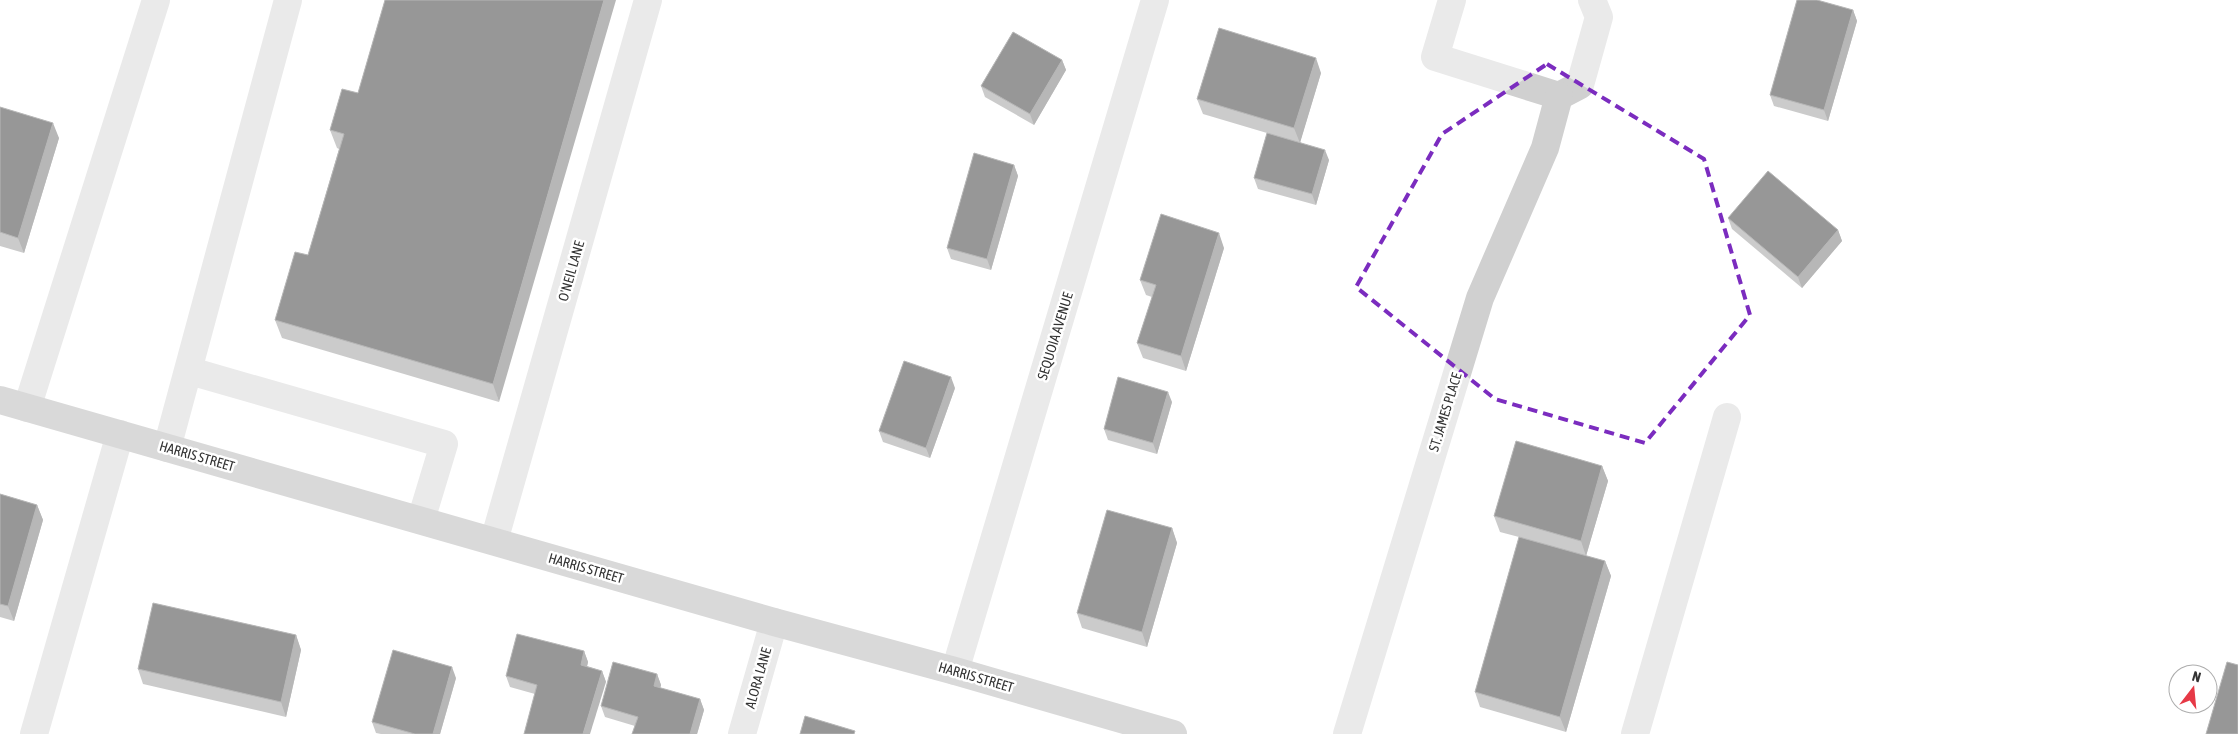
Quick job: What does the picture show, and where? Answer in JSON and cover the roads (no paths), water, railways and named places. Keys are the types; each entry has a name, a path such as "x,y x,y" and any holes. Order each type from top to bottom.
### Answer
{"main road":[{"name":"HARRIS STREET","path":"0,400 774,622 955,671 1173,734"}],"street":[{"path":"27,408 156,0"},
{"path":"167,448 190,371 288,0"},
{"name":"O'NEIL LANE","path":"494,541 648,0"},
{"name":"SEQUOIA AVENUE","path":"955,671 1155,0"},
{"path":"1452,0 1435,57 1559,96 1580,85 1599,17 1592,0"},
{"name":"ST. JAMES PLACE","path":"1347,734 1480,298 1545,148 1559,96"},
{"path":"190,371 444,444 421,520"},
{"path":"1635,734 1727,417"},
{"path":"34,734 120,434"},
{"name":"ALORA LANE","path":"742,734 774,622"}]}
